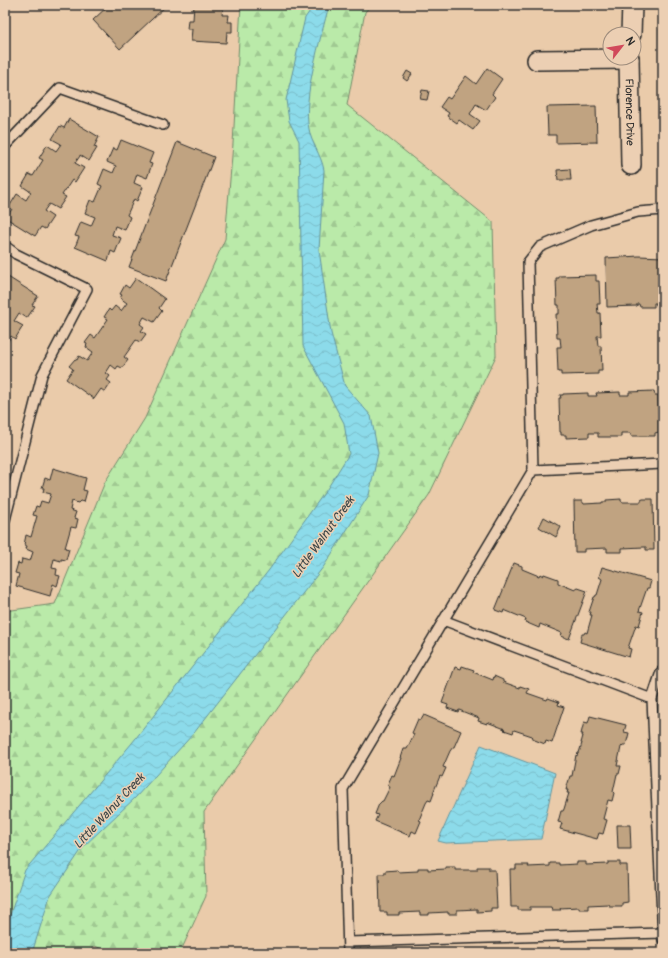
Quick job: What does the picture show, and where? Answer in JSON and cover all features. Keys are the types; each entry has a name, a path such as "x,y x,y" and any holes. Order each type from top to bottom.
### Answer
{"street":[{"path":"631,26 632,5"},
{"path":"537,60 602,59"},
{"name":"Florence Drive","path":"629,66 631,165"}],"lane":[{"path":"5,146 60,88 163,125"},
{"path":"348,953 343,789 533,470 528,262 540,247 591,226 638,212 663,210"},
{"path":"5,246 16,254 87,290 42,375 5,520"},
{"path":"533,470 663,464"},
{"path":"443,620 652,700"},
{"path":"662,670 652,700 663,939"},
{"path":"348,942 663,933"}],"green space":[{"path":"241,5 371,5 365,12 347,105 493,222 496,356 429,495 204,812 206,896 180,953 111,953 95,946 87,953 5,953 5,611 55,604 105,482 145,418 225,239 233,144"}],"water":[{"name":"Little Walnut Creek","path":"314,5 329,5 313,67 308,101 310,134 324,170 319,250 331,333 345,386 371,416 378,453 369,495 324,566 194,733 136,797 84,846 50,896 32,953 5,953 5,930 25,870 132,743 269,570 327,489 349,454 344,423 303,346 299,141 289,121 286,100 305,18"},
{"path":"481,745 555,773 541,839 446,843 438,841"}],"building":[{"path":"109,5 167,5 120,49 93,20"},
{"path":"194,5 230,5 230,7 223,7 222,15 229,15 228,22 232,22 232,32 227,32 226,43 191,41 192,29 187,29 188,20 193,20"},
{"path":"660,29 663,29 663,59 661,59"},
{"path":"487,68 502,79 492,94 495,97 486,110 476,104 470,114 480,121 473,130 459,120 457,123 447,116 449,113 440,107 447,97 450,99 466,76 476,84"},
{"path":"407,71 412,74 407,81 403,78"},
{"path":"422,90 429,91 427,100 420,99"},
{"path":"596,106 597,142 556,143 556,135 548,135 547,107"},
{"path":"69,119 99,137 94,147 97,148 89,161 80,155 75,163 84,168 75,182 72,180 62,195 66,197 58,209 49,204 44,211 53,217 45,229 41,227 35,236 6,218 12,209 9,207 17,194 26,200 31,192 22,186 29,174 33,176 43,160 39,158 47,145 56,151 61,144 52,139 60,126 64,128"},
{"path":"661,136 663,136 663,153 661,153"},
{"path":"121,140 153,153 149,163 152,164 147,178 137,174 134,183 143,187 137,201 134,199 127,215 130,217 125,230 115,226 112,235 121,238 115,253 111,251 108,261 75,247 79,237 75,236 81,222 91,226 95,217 85,213 90,200 95,202 102,186 98,184 104,169 113,173 116,166 107,162 113,148 117,150"},
{"path":"177,142 214,157 166,281 129,267"},
{"path":"570,169 571,180 558,180 557,170"},
{"path":"639,256 663,257 663,305 656,305 656,303 654,303 654,307 640,307 639,304 637,304 637,306 607,307 606,258"},
{"path":"596,275 596,281 599,281 600,304 597,304 598,313 600,313 601,336 597,336 598,346 601,346 602,371 598,371 598,374 561,375 561,372 558,372 557,347 561,347 560,338 557,338 556,314 559,314 559,305 557,305 556,278 559,278 559,276"},
{"path":"8,277 38,296 32,305 35,306 27,318 19,313 14,321 23,326 15,339 11,336 5,346 5,282"},
{"path":"136,278 165,299 159,308 162,311 154,322 144,317 140,324 144,327 141,331 146,334 140,342 136,340 124,357 128,360 122,368 118,366 116,369 111,365 106,373 110,376 107,380 111,383 105,392 101,389 94,399 66,379 73,369 69,366 75,359 77,360 79,356 87,361 93,352 86,347 87,344 85,343 91,335 95,338 108,319 104,317 109,309 111,311 115,306 121,311 127,303 120,298 122,295 120,294 125,285 129,288"},
{"path":"654,391 655,395 658,395 659,432 655,433 655,436 631,436 631,433 621,433 621,437 598,437 598,433 589,433 589,437 566,438 566,435 561,435 560,395 588,393 588,396 597,396 596,393 620,392 620,395 629,395 629,392"},
{"path":"53,468 86,478 83,490 87,491 84,502 80,501 78,503 72,501 70,510 76,512 74,518 78,519 76,528 71,527 65,548 69,549 66,560 61,559 61,561 54,559 52,568 57,569 56,575 60,576 57,586 53,584 50,596 16,586 19,574 15,573 18,563 21,564 22,559 30,561 33,552 26,549 27,546 24,545 26,535 31,537 37,516 33,515 36,506 39,507 41,501 48,503 51,494 43,492 44,488 42,488 45,478 50,480"},
{"path":"621,499 623,502 641,502 643,499 653,499 654,550 646,550 646,547 644,547 622,548 622,552 607,552 607,548 584,549 584,552 575,552 574,501 582,501 584,504 602,503 606,502 606,500"},
{"path":"544,517 561,527 556,537 539,527"},
{"path":"514,563 522,566 522,569 539,576 540,574 543,576 544,574 558,579 558,583 575,590 578,588 587,591 569,639 561,636 562,633 540,624 539,628 525,622 526,619 504,610 503,613 495,610"},
{"path":"602,567 651,581 639,611 643,612 639,626 636,625 628,648 631,649 629,657 580,642 582,634 585,632 587,633 592,615 590,615 591,612 589,612 594,597 597,595 602,579 599,577"},
{"path":"462,666 474,670 473,672 493,680 494,676 503,680 503,682 520,688 520,686 529,689 527,693 547,700 548,698 559,702 558,705 564,707 552,743 546,741 545,744 532,739 532,736 514,730 513,733 487,722 487,724 478,721 479,718 459,710 458,712 447,708 448,705 442,703 455,667 461,669"},
{"path":"424,715 461,731 443,767 446,768 442,777 440,776 431,801 428,800 426,803 419,820 421,821 416,833 412,831 410,836 375,821 378,815 375,814 379,804 383,801 390,787 388,784 392,775 394,776 403,749 407,749 414,734 412,733 418,719 421,720"},
{"path":"590,716 626,725 624,732 629,733 626,745 621,747 617,766 621,766 619,774 617,774 612,801 608,800 603,819 607,820 603,834 599,833 597,839 560,829 562,823 558,822 569,793 567,793 568,790 566,790 570,776 572,776 576,755 577,756 579,753 582,743 583,734 581,734 584,722 588,723"},
{"path":"617,825 630,825 631,849 618,849"},
{"path":"577,862 586,862 586,865 620,862 620,865 627,865 628,902 622,903 622,906 609,906 608,904 588,905 588,909 579,909 579,907 552,910 551,907 530,907 530,910 518,910 518,907 511,907 510,869 516,869 516,865 529,865 528,867 550,866 550,863 559,863 559,865 577,864"},
{"path":"446,867 455,867 455,870 477,870 477,867 489,867 489,870 495,870 497,908 491,908 491,911 477,912 477,909 457,910 457,914 448,914 448,912 429,913 429,915 420,915 420,912 387,915 387,912 380,912 379,874 385,874 385,871 418,871 418,868 428,868 428,870 446,869"}]}
